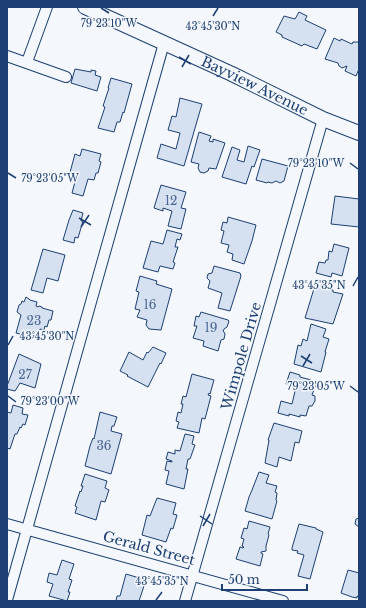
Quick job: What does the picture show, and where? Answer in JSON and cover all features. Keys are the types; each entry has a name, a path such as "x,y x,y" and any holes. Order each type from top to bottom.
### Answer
{"main road":[{"name":"Bayview Avenue","path":"85,7 232,74 324,119 359,133"}],"street":[{"path":"27,62 47,7"},
{"path":"7,600 28,530 164,43"},
{"path":"7,56 66,77"},
{"name":"Wimpole Drive","path":"185,601 324,119"},
{"name":"Gerald Street","path":"7,524 284,601"}],"building":[{"path":"299,12 307,16 305,20 326,30 317,49 304,44 302,46 282,37 282,35 276,32 284,16 295,19"},
{"path":"334,38 340,41 341,39 352,44 353,42 359,42 359,69 356,76 345,71 347,66 342,68 338,63 325,59"},
{"path":"75,69 91,72 91,70 96,71 95,75 101,77 97,91 71,83"},
{"path":"111,78 132,84 124,113 123,112 120,122 117,122 114,132 98,128 105,107 103,106"},
{"path":"180,98 202,104 184,166 157,158 161,144 176,149 180,133 168,130 172,116 176,117"},
{"path":"199,132 211,136 209,141 213,142 213,139 225,143 216,169 209,168 208,171 204,173 200,172 198,168 199,164 191,162"},
{"path":"248,146 260,150 254,167 252,166 246,184 222,177 232,147 240,150 237,160 244,162"},
{"path":"82,149 101,154 99,161 101,162 98,173 96,173 94,180 88,179 83,196 72,193 76,178 69,176 75,154 80,156"},
{"path":"262,159 288,166 284,181 280,183 276,181 267,183 256,180"},
{"path":"161,185 186,192 181,208 186,209 181,229 168,226 172,211 163,208 163,211 154,208"},
{"path":"335,196 359,199 359,227 331,224"},
{"path":"73,210 83,213 81,221 83,221 78,238 75,237 74,243 63,240"},
{"path":"228,217 256,225 244,264 232,260 233,254 227,252 229,245 221,243 224,231 221,230 223,222 227,223"},
{"path":"167,230 182,234 180,240 177,239 175,247 178,247 173,262 175,263 173,269 160,266 158,272 143,268 151,241 163,244"},
{"path":"334,244 349,248 342,276 332,273 331,277 316,273 319,262 325,263 326,260 328,260 329,251 332,252"},
{"path":"43,249 65,255 58,281 47,278 43,293 31,290"},
{"path":"214,266 240,273 241,276 230,311 218,308 222,293 208,288 210,281 207,278 208,274 212,273"},
{"path":"140,276 157,281 156,284 172,289 161,330 149,329 146,325 147,320 137,317 140,310 135,309 139,292 136,291"},
{"path":"316,282 326,285 325,288 333,290 333,292 343,294 333,324 305,318"},
{"path":"26,297 37,302 36,306 53,311 51,320 49,320 47,327 45,326 44,330 40,329 33,338 28,337 21,339 20,334 16,333 21,315 17,312 19,305 22,301 24,302"},
{"path":"201,312 229,321 227,327 223,331 225,334 224,339 221,340 218,351 203,346 204,341 193,338 197,326 194,326 196,316 199,317"},
{"path":"311,324 326,329 323,337 329,339 321,372 294,364 298,345 301,346 303,339 307,341"},
{"path":"153,347 166,353 148,387 120,371 129,352 143,360 147,352 148,353"},
{"path":"19,354 41,364 35,388 20,383 15,391 7,389"},
{"path":"290,372 311,380 310,382 316,384 312,395 315,396 315,401 312,406 309,406 306,416 300,415 300,417 289,414 289,416 278,413 281,401 292,404 296,387 286,384"},
{"path":"192,374 214,380 210,394 209,393 208,395 211,396 205,419 202,418 199,433 177,428 179,422 176,421 178,412 181,413 183,396 186,397"},
{"path":"13,405 23,408 22,414 28,415 25,425 23,424 17,434 15,434 10,449 7,448 7,412 11,413"},
{"path":"100,412 117,417 111,431 122,434 111,474 85,466 90,446 93,438 94,439"},
{"path":"274,423 302,431 299,443 295,442 291,461 279,457 277,467 265,463 268,440"},
{"path":"185,434 194,436 192,444 195,445 190,459 188,459 186,469 188,469 184,489 166,484 169,471 165,470 167,461 172,462 166,459 168,452 175,454 175,450 180,451"},
{"path":"259,472 269,475 266,483 277,486 275,492 277,493 277,501 272,519 245,511"},
{"path":"85,474 107,481 105,488 109,490 105,502 101,501 96,520 75,513 77,507 75,506 83,486 81,486"},
{"path":"157,498 176,503 173,514 177,515 173,529 171,528 166,542 142,535 147,515 150,516"},
{"path":"359,518 359,527 355,524 356,519"},
{"path":"249,521 270,527 266,551 261,552 263,554 260,566 236,559 240,547 244,547 242,546 244,539 241,538 244,528 247,529"},
{"path":"299,524 316,528 323,532 310,579 298,576 304,555 297,553 298,551 292,550"},
{"path":"62,560 74,564 69,579 72,580 67,601 49,596 53,584 47,582 49,573 57,575"},
{"path":"348,570 359,573 359,597 357,596 357,598 341,593"},
{"path":"126,574 146,580 139,601 116,601 117,596 120,596"}]}
